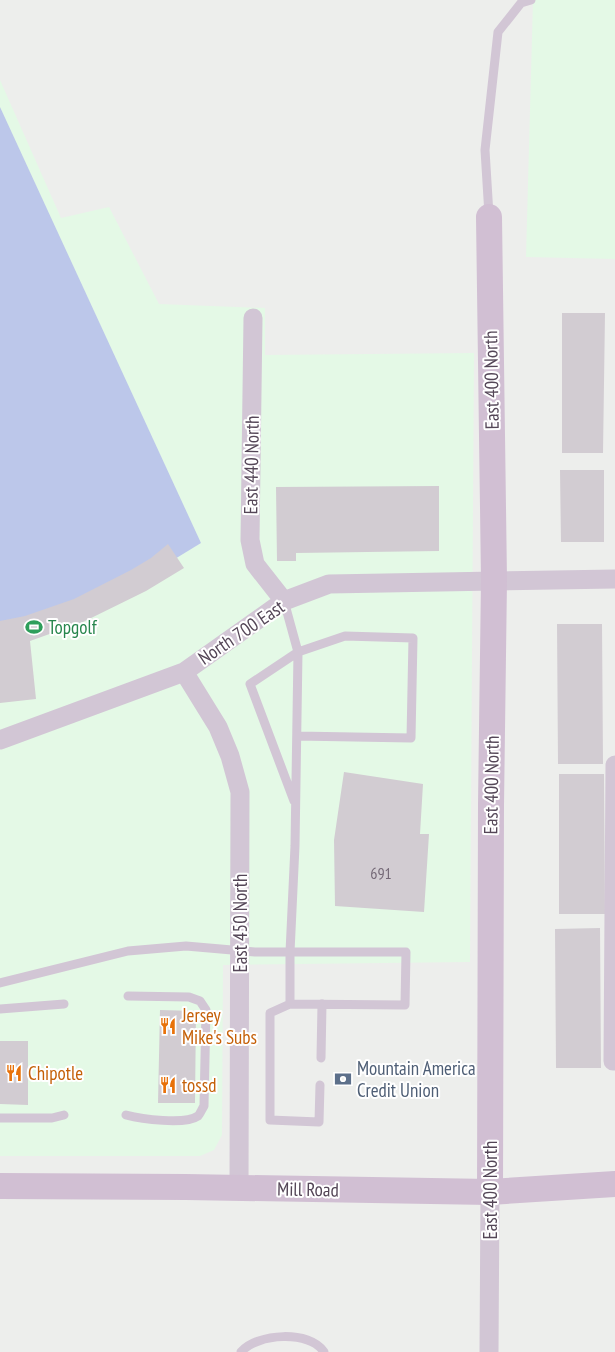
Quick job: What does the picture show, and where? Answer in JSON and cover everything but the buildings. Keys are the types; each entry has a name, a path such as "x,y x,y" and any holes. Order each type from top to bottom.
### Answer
{"street":[{"name":"East 400 North","path":"489,217 494,580 491,806 489,1352"},
{"name":"East 440 North","path":"253,318 250,540 255,564 284,601"},
{"name":"North 700 East","path":"0,740 184,672 284,601 329,584 615,578"},
{"name":"East 450 North","path":"184,672 218,727 230,756 240,792 239,1188"},
{"path":"614,1061 615,765"},
{"name":"Mill Road","path":"0,1186 490,1192 615,1184"}],"lane":[{"path":"489,217 485,150 498,32 521,3 531,0"},
{"path":"284,601 298,652 290,1004"},
{"path":"296,805 250,684 298,652 345,636 413,638 411,738 297,736"},
{"path":"0,983 128,951 186,946 240,951 406,952 405,1005 290,1004 270,1013 270,1120 320,1122 320,1085"},
{"path":"126,1115 142,1120 186,1120 198,1116 204,1106 206,1010 200,1001 189,997 128,996"},
{"path":"0,1009 64,1004"},
{"path":"321,1058 322,1004"},
{"path":"0,1118 52,1118 64,1115"},
{"path":"241,1352 246,1345 267,1337 298,1337 320,1346 324,1352"}],"shaded area":[{"path":"533,0 615,0 615,259 526,257"},
{"path":"0,80 61,218 109,207 159,304 265,308 265,355 474,353 470,962 223,965 222,1135 214,1150 200,1156 0,1156"},
{"name":"Topgolf","path":"0,107 201,543 165,565 0,634"}],"place":[{"name":"Topgolf","path":"34,627"},
{"name":"Jersey Mike's Subs","path":"168,1026"},
{"name":"Chipotle","path":"14,1073"},
{"name":"Mountain America Credit Union","path":"343,1079"},
{"name":"tossd","path":"168,1085"}]}
